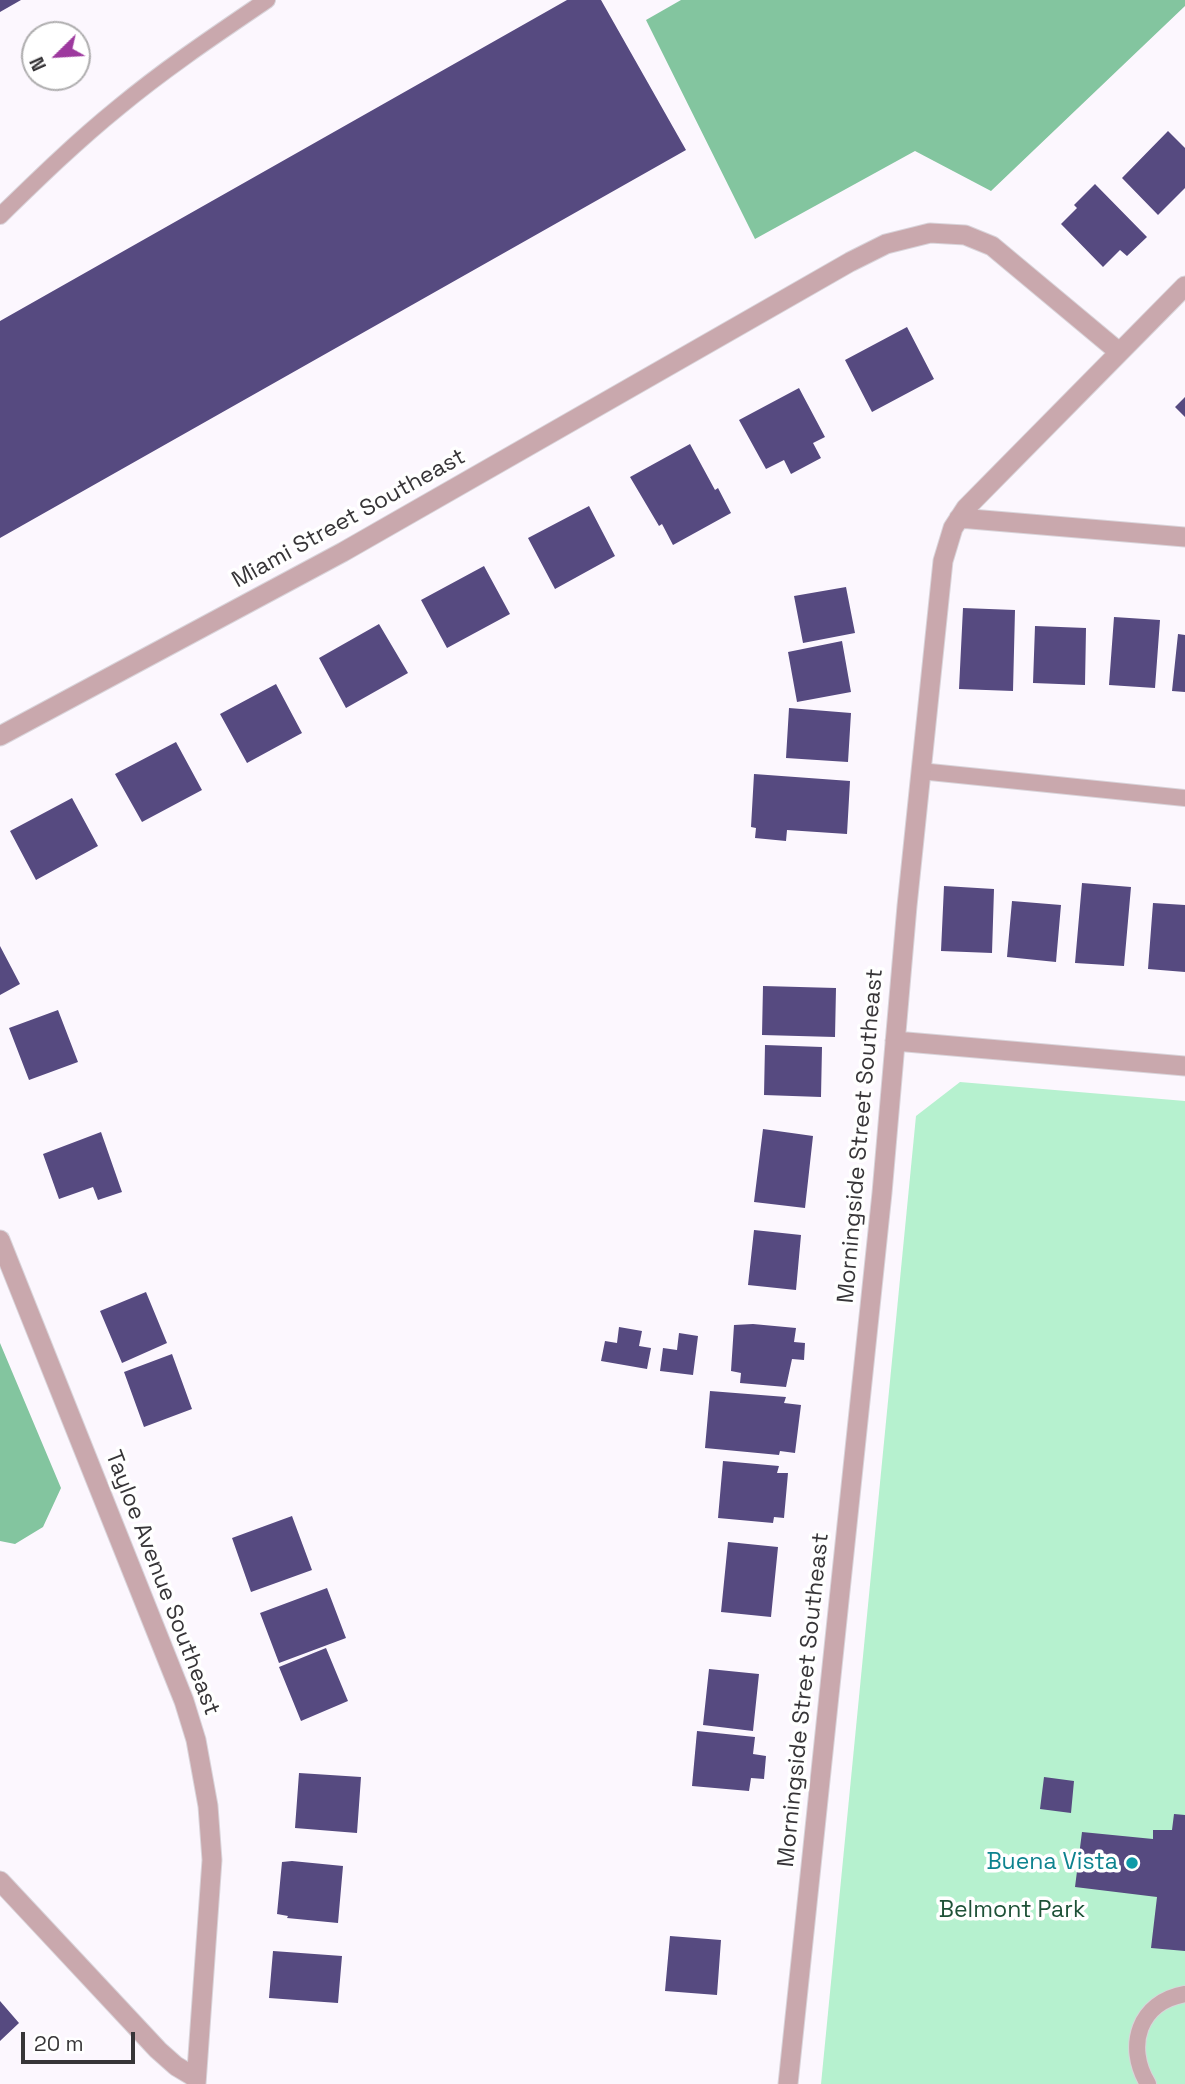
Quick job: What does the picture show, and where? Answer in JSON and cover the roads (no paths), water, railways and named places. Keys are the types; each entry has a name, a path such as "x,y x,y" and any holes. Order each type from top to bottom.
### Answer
{"street":[{"name":"Miami Street Southeast","path":"0,736 343,552 886,244 930,233 965,235 992,246 1119,352"},
{"name":"Morningside Street Southeast","path":"788,2084 879,1221 920,771 943,561 953,528 966,508 1185,286"},
{"path":"960,518 1185,537"},
{"path":"895,1041 1185,1066"},
{"name":"Tayloe Avenue Southeast","path":"0,1240 184,1701 196,1740 208,1807 212,1860 196,2081"},
{"path":"0,1881 158,2050 196,2081"}],"lane":[{"path":"0,216 64,153 121,105 267,0"},
{"path":"920,771 1185,797"},
{"path":"1148,2084 1139,2070 1136,2048 1141,2025 1154,2007 1173,1996 1185,1994"}],"place":[{"name":"Buena Vista","path":"1132,1863"}],"park label":[{"name":"Belmont Park","path":"1012,1911"}]}
